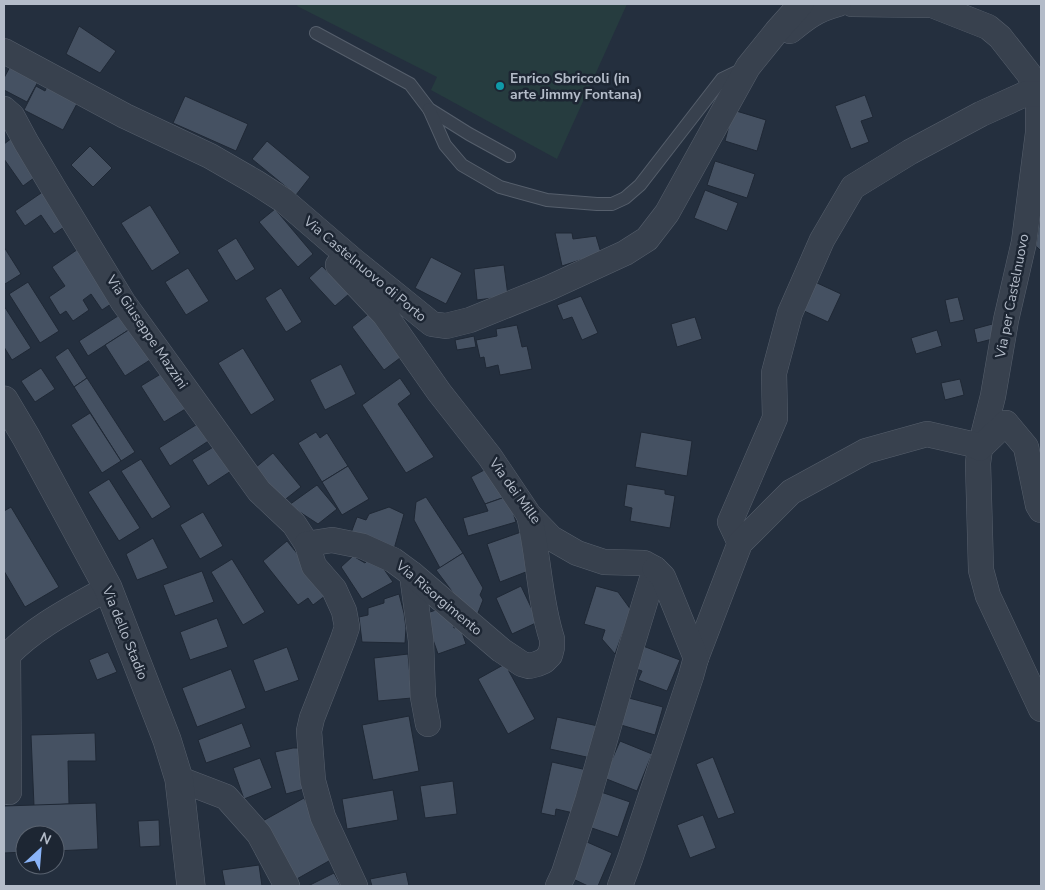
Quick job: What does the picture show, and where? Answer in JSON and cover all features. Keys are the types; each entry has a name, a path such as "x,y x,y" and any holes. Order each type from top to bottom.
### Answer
{"street":[{"name":"Via Castelnuovo di Porto","path":"4,51 125,116 210,156 255,182 283,200 432,324 446,326 470,320 549,288 625,253 647,239 667,213 748,67 801,4"},
{"path":"748,67 807,17 838,4"},
{"name":"Via per Castelnuovo","path":"852,4 932,5 988,27 1000,37 1029,74 1040,93 1038,133 1024,242 1006,320 993,396 978,463 981,570 988,596 1041,709"},
{"path":"740,543 730,522 775,418 774,373 790,314 822,240 853,187 910,152 981,114 1025,94 1040,93"},
{"name":"Via Giuseppe Mazzini","path":"4,109 12,116 35,158 123,302 259,491 294,524 307,544"},
{"name":"Via dei Mille","path":"283,200 277,202 385,315 439,392 490,457 529,515 552,538 577,553 604,562 644,563 655,569"},
{"name":"Via dello Stadio","path":"4,400 108,588 167,740 179,779 191,886"},
{"path":"620,886 652,795 696,658 740,543 791,492 866,451 927,434 971,444 980,448 1006,422 1026,447 1038,505 1041,510"},
{"name":"Via Risorgimento","path":"307,544 332,540 362,546 393,560 515,660 529,666 544,660 550,654 552,647 552,639 540,585 535,540 529,515"},
{"path":"307,544 314,566 334,589 344,610 346,627 343,639 312,718 309,732 313,781 323,817 355,886"},
{"path":"558,886 588,799 655,569 663,577 696,658"},
{"path":"412,574 421,641 423,696 428,724"},
{"path":"10,792 8,655 34,632 108,588"},
{"path":"179,779 226,797 259,834 287,886"}],"lane":[{"path":"316,33 410,84 428,109 445,144 462,165 500,187 547,200 597,204 612,204 625,198 640,185 722,79 748,67"},
{"path":"428,109 509,156"}],"green space":[{"path":"298,4 627,4 557,159 431,90 437,77 297,6"}],"building":[{"path":"79,26 116,51 100,73 66,54"},
{"path":"12,63 40,78 27,102 4,90 4,78"},
{"path":"49,82 80,98 63,130 24,110 36,86 45,91"},
{"path":"865,95 873,117 861,121 869,142 851,149 835,106"},
{"path":"185,96 248,124 236,151 173,123"},
{"path":"733,110 766,120 757,151 725,141"},
{"path":"12,138 38,175 23,186 4,159 4,144"},
{"path":"267,141 310,177 296,195 252,159"},
{"path":"90,146 112,168 93,187 71,165"},
{"path":"715,161 755,174 747,198 707,185"},
{"path":"705,190 738,203 727,231 694,218"},
{"path":"44,191 67,225 54,234 41,215 25,226 15,211"},
{"path":"150,205 180,253 152,271 121,223"},
{"path":"275,209 313,254 298,267 259,222"},
{"path":"1041,211 1041,251 1036,246"},
{"path":"555,233 572,233 573,239 596,236 601,253 562,266"},
{"path":"236,238 255,269 236,281 217,250"},
{"path":"4,247 21,274 5,284 4,282"},
{"path":"81,247 117,300 102,310 91,294 83,300 89,310 73,321 66,311 60,315 49,297 65,286 52,267"},
{"path":"431,257 462,273 446,304 415,288"},
{"path":"504,265 508,296 477,300 474,269"},
{"path":"322,266 349,294 335,306 309,278"},
{"path":"188,268 209,301 186,315 165,282"},
{"path":"28,282 59,331 40,343 9,294"},
{"path":"815,282 841,294 828,322 802,310"},
{"path":"281,288 302,322 286,332 265,298"},
{"path":"581,296 598,333 582,340 572,317 563,320 557,305"},
{"path":"958,297 964,320 950,323 945,300"},
{"path":"4,306 31,348 12,360 4,347"},
{"path":"371,312 404,355 384,370 352,327"},
{"path":"121,314 130,329 88,356 79,341"},
{"path":"695,317 702,339 677,347 671,324"},
{"path":"996,323 1000,337 977,343 974,329"},
{"path":"517,325 522,347 527,346 532,369 500,375 498,365 486,368 484,357 480,358 476,340 497,336 496,329"},
{"path":"130,329 150,360 125,376 105,345"},
{"path":"937,330 942,346 916,354 911,338"},
{"path":"474,336 476,347 457,350 455,340"},
{"path":"68,348 87,378 74,387 55,357"},
{"path":"243,348 275,400 251,415 218,363"},
{"path":"341,364 356,394 325,410 310,380"},
{"path":"41,368 55,389 35,402 21,381"},
{"path":"164,372 187,408 164,422 141,386"},
{"path":"87,378 135,452 121,461 74,387"},
{"path":"400,378 411,394 398,404 434,457 406,473 362,405"},
{"path":"960,379 964,395 945,400 941,383"},
{"path":"90,413 121,461 102,473 71,425"},
{"path":"199,423 210,440 170,466 159,448"},
{"path":"316,432 320,438 327,433 348,466 322,482 298,443"},
{"path":"641,432 692,441 687,476 635,467"},
{"path":"215,446 231,471 208,486 192,460"},
{"path":"273,453 301,487 282,502 255,468"},
{"path":"141,459 171,507 152,519 121,471"},
{"path":"348,466 369,499 342,515 322,482"},
{"path":"488,468 508,496 485,504 471,477"},
{"path":"109,479 140,528 119,541 88,492"},
{"path":"627,484 665,490 665,494 675,496 670,528 630,521 632,508 624,506"},
{"path":"317,485 337,509 318,524 289,505"},
{"path":"508,496 516,522 468,536 463,518 488,511 485,504"},
{"path":"426,497 463,553 440,568 414,520 416,502"},
{"path":"11,507 59,587 25,607 4,571 4,511"},
{"path":"389,507 404,514 394,549 351,533 357,517 366,520 369,514"},
{"path":"203,512 223,546 200,559 180,525"},
{"path":"524,531 531,570 500,582 487,544"},
{"path":"153,538 168,568 137,580 126,554"},
{"path":"287,541 329,593 313,605 308,598 298,605 263,561"},
{"path":"463,553 483,588 480,595 483,600 476,618 463,606 436,570"},
{"path":"353,556 365,563 371,557 381,565 393,582 362,599 341,567"},
{"path":"232,559 265,612 243,625 211,572"},
{"path":"202,571 214,602 175,616 163,585"},
{"path":"521,586 538,622 512,634 496,598"},
{"path":"596,586 618,592 631,610 615,654 602,639 605,630 584,624"},
{"path":"399,594 406,628 405,643 362,642 359,617 368,615 368,608 384,603 384,599"},
{"path":"442,608 451,617 454,628 460,626 466,644 438,654 424,614"},
{"path":"217,618 228,647 190,660 180,632"},
{"path":"643,646 680,660 667,691 638,680 642,671 634,668"},
{"path":"287,647 299,680 265,692 253,660"},
{"path":"108,652 117,672 97,680 89,660"},
{"path":"408,654 412,698 378,701 374,658"},
{"path":"505,664 535,719 508,734 478,679"},
{"path":"231,669 246,708 197,727 182,688"},
{"path":"629,698 663,707 655,735 621,725"},
{"path":"409,716 419,771 373,780 362,725"},
{"path":"557,717 598,726 591,758 550,749"},
{"path":"242,723 251,747 206,763 198,740"},
{"path":"95,733 96,761 68,761 69,804 34,806 31,735"},
{"path":"620,741 652,754 637,791 604,778"},
{"path":"300,748 304,789 286,794 275,752"},
{"path":"713,757 735,813 718,819 696,764"},
{"path":"260,758 272,788 244,799 233,768"},
{"path":"552,762 587,770 578,814 556,809 555,816 541,813"},
{"path":"453,781 457,814 425,818 420,786"},
{"path":"393,790 398,820 347,829 342,799"},
{"path":"601,792 630,802 618,837 589,827"},
{"path":"304,798 336,857 295,880 261,822"},
{"path":"96,803 98,849 65,851 65,825 15,825 15,852 4,853 4,806"},
{"path":"703,815 716,848 690,858 677,825"},
{"path":"159,820 160,846 140,847 138,821"},
{"path":"587,842 612,853 598,886 588,886 571,878"},
{"path":"259,865 262,886 225,886 222,870"},
{"path":"406,872 409,886 372,886 370,879"},
{"path":"334,873 341,886 308,886"}],"place":[{"name":"Enrico Sbriccoli (in arte Jimmy Fontana)","path":"500,86"}]}
